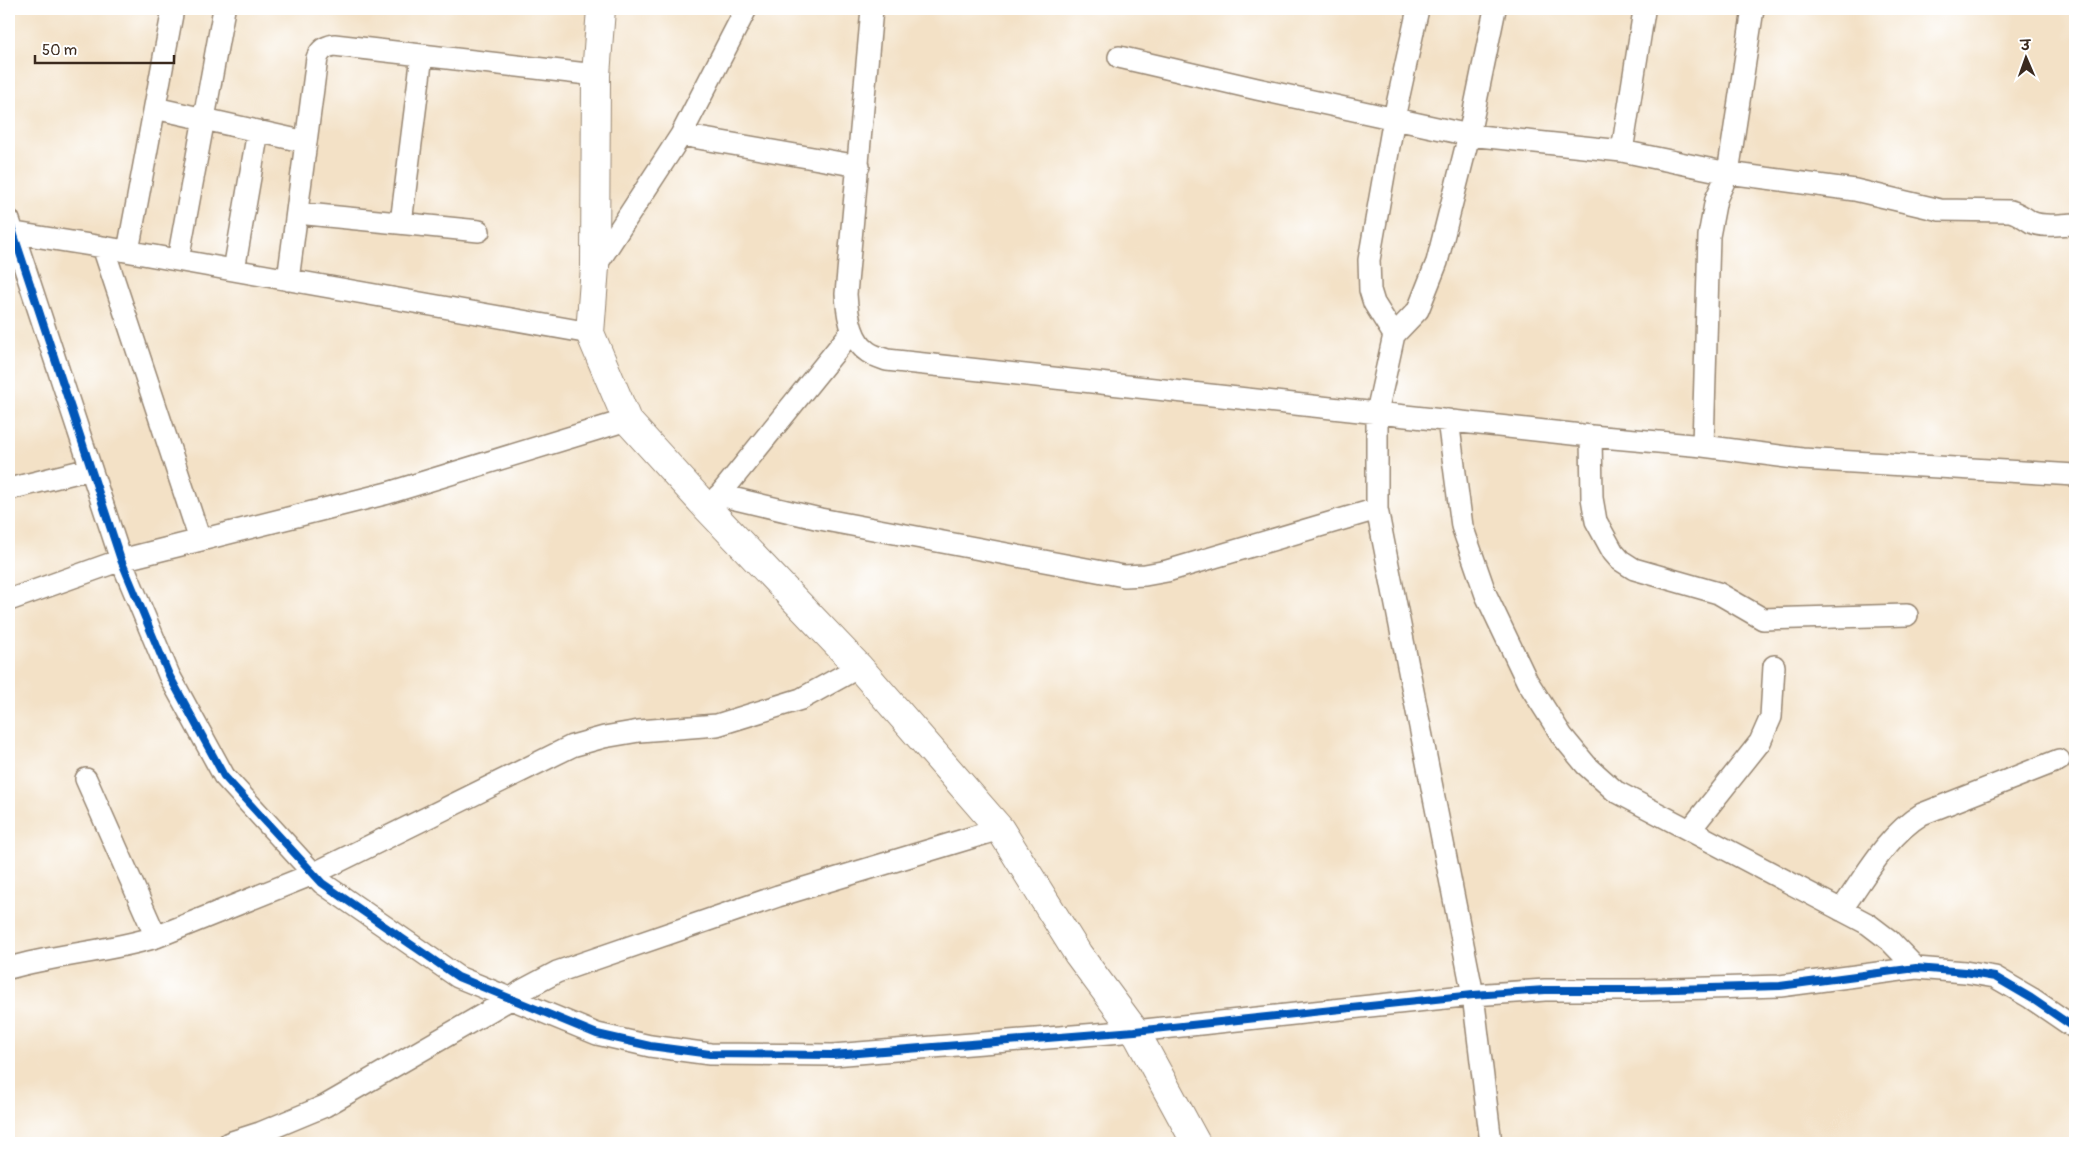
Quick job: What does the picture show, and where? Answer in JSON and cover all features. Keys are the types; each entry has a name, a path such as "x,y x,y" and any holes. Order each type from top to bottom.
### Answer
{"main road":[{"path":"601,9 596,75 595,267 590,333 627,420 714,502 1000,829 1078,954 1135,1031 1196,1143"}],"street":[{"path":"128,251 173,9"},
{"path":"178,260 224,9"},
{"path":"595,267 681,135 746,9"},
{"path":"872,9 846,294 847,313 852,331 867,351 887,360 1802,458 2075,475"},
{"path":"1394,335 1374,303 1370,290 1369,260 1394,118 1418,9"},
{"path":"1491,1143 1473,995 1377,509 1377,412 1394,335 1418,310 1437,262 1469,136 1495,9"},
{"path":"1703,446 1710,236 1716,199 1728,173 1753,9"},
{"path":"1622,151 1644,10"},
{"path":"288,280 317,58 320,51 334,45 596,75"},
{"path":"401,223 422,55"},
{"path":"1119,57 1469,136 1622,151 1728,173 1855,190 1940,210 2010,211 2042,225 2075,224"},
{"path":"155,108 306,142"},
{"path":"234,270 258,131"},
{"path":"681,135 859,166"},
{"path":"297,213 479,231"},
{"path":"590,333 104,247 10,228 121,560 169,675 224,776 322,883 458,976 597,1034 650,1046 710,1054 833,1054 1135,1031 1473,995 1545,990 1780,986 1916,968 1965,972 1995,977 2031,998 2075,1028"},
{"path":"104,247 200,540"},
{"path":"852,331 714,502 820,519 1124,576 1167,571 1377,509"},
{"path":"9,600 121,560 388,493 627,420"},
{"path":"1448,420 1462,526 1486,595 1528,681 1562,736 1586,765 1615,791 1879,931 1916,968"},
{"path":"1591,436 1592,498 1596,521 1613,552 1620,560 1634,569 1718,593 1757,617 1764,619 1907,615"},
{"path":"9,489 90,469"},
{"path":"1690,830 1760,742 1771,717 1774,666"},
{"path":"9,968 133,944 156,937 313,874 572,746 604,737 639,731 726,723 802,699 859,667"},
{"path":"1841,910 1897,832 1910,821 1922,814 2059,760"},
{"path":"86,779 156,937"},
{"path":"228,1143 281,1135 325,1106 557,972 778,896 1000,829"}],"cycle path":[{"path":"9,220 121,560 169,675 224,776 322,883 458,977 597,1034 650,1046 710,1054 833,1055 1135,1031 1473,995 1545,990 1639,990 1780,986 1916,968 1965,972 1995,977 2031,998 2075,1028"}]}
